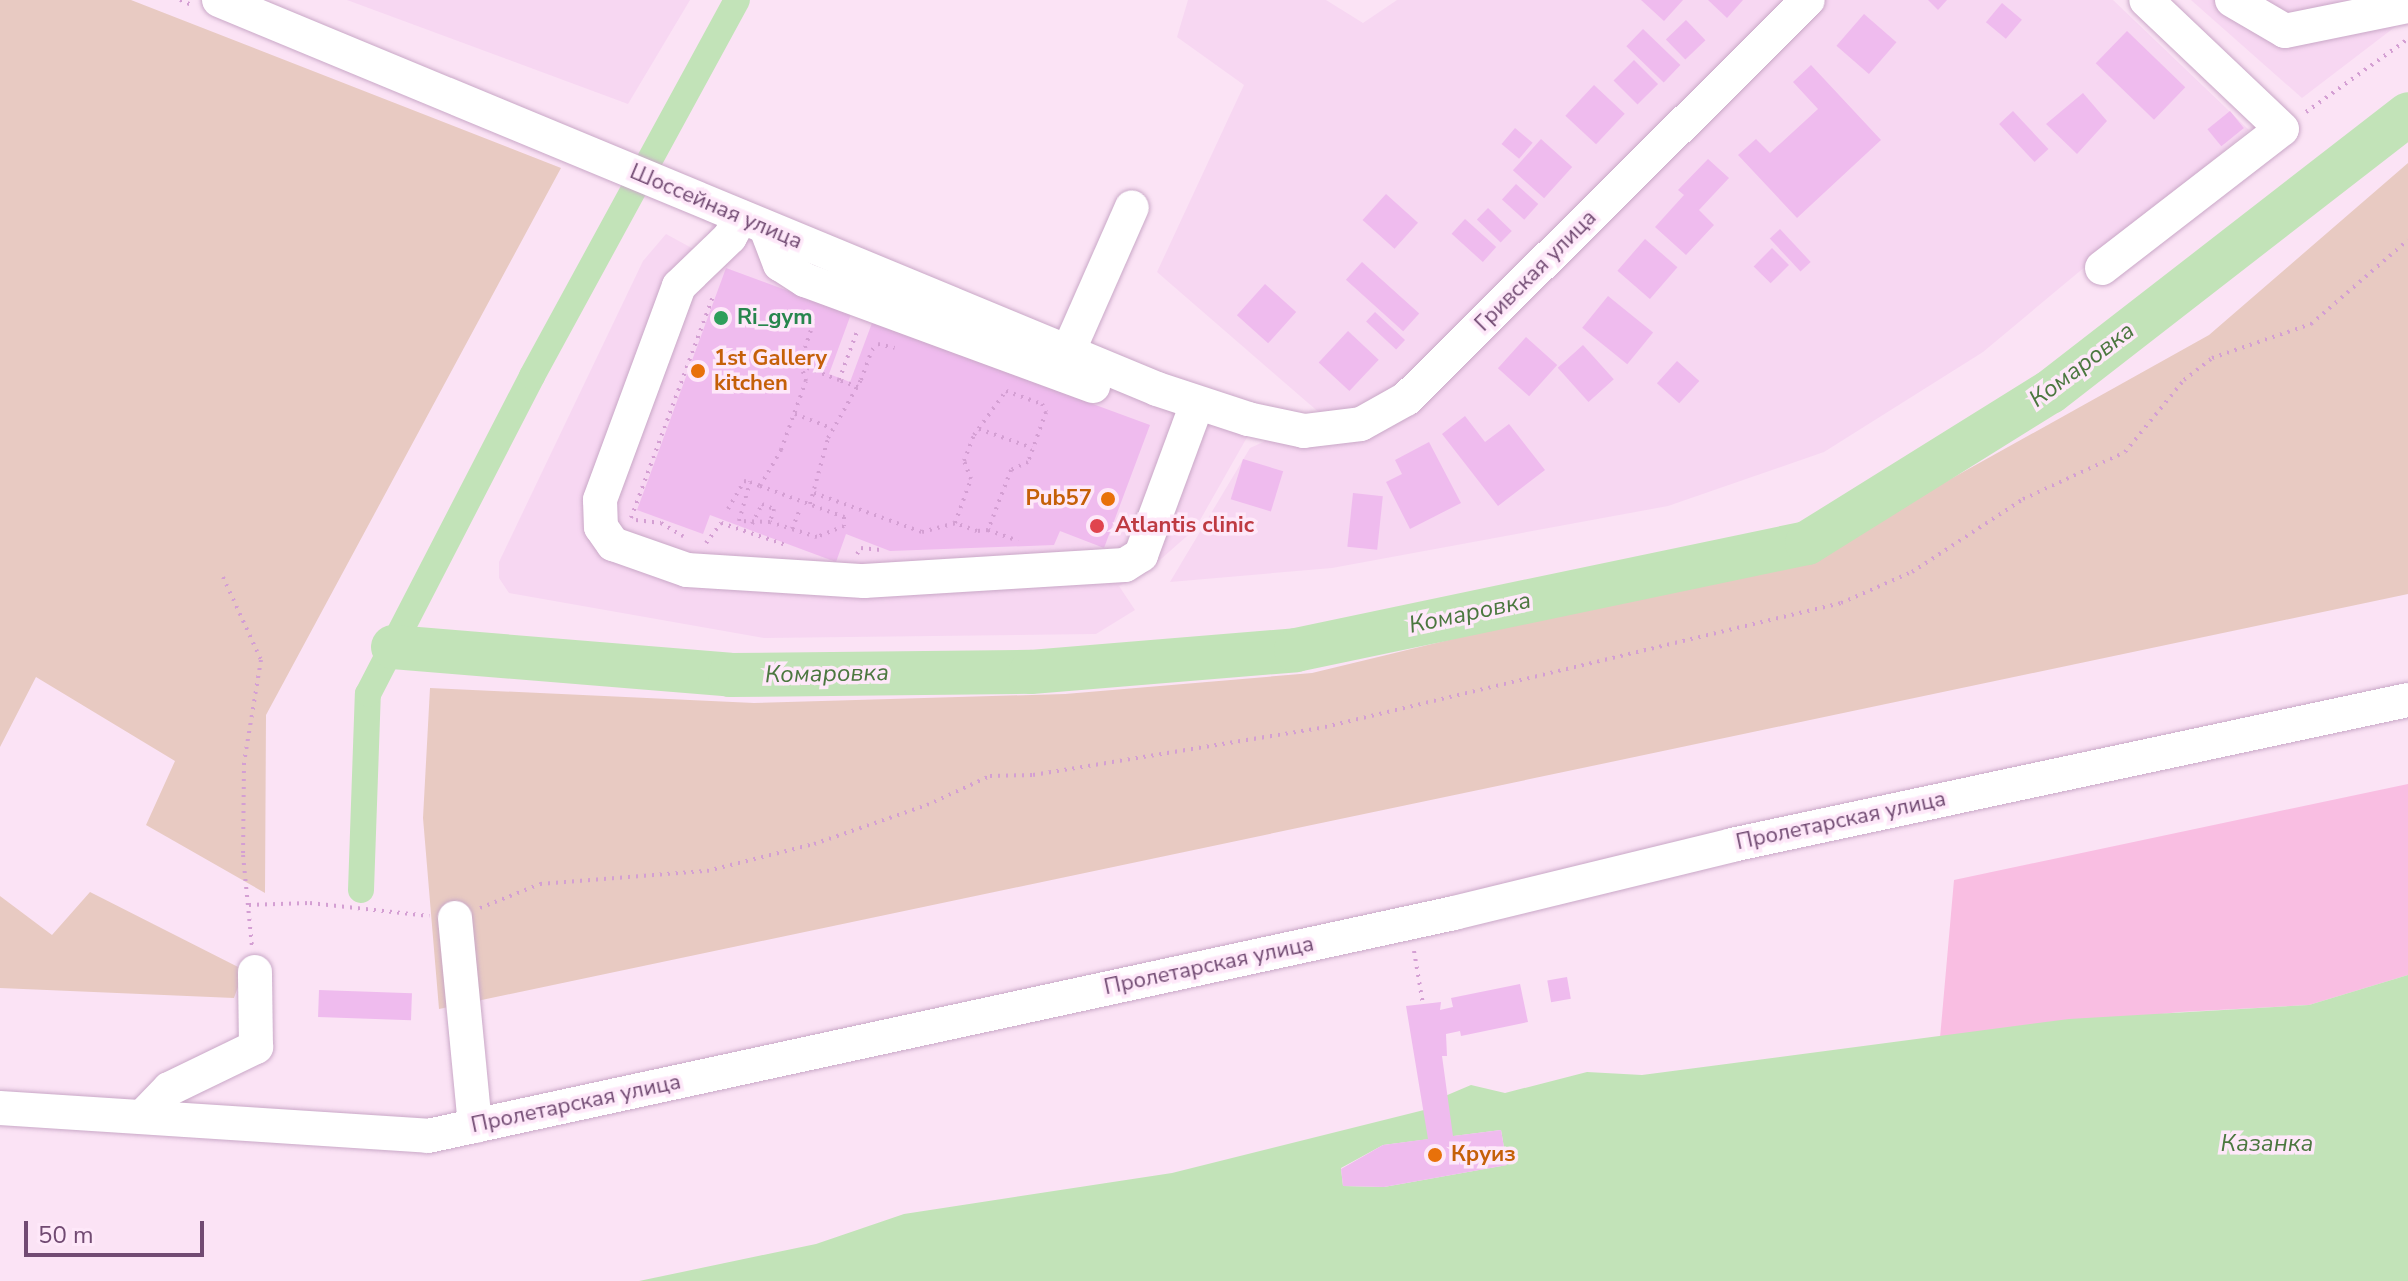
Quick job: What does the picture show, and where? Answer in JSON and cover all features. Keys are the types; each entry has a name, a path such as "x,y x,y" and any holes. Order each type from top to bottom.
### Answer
{"street":[{"name":"Шоссейная улица","path":"219,0 1068,352 1201,412"},
{"name":"Гривская улица","path":"1201,412 1282,427 1326,430 1361,424 1406,399 1808,0"},
{"path":"2102,268 2282,129 2146,0"},
{"path":"2232,0 2285,31 2408,6"},
{"path":"1068,352 1132,207"},
{"path":"754,222 780,264 805,280 1201,412 1141,555 1125,565 864,581 687,570 626,533 601,527 600,500 681,282 733,234 754,222"},
{"name":"Пролетарская улица","path":"0,1108 428,1136 1454,913 1732,845 2408,700"},
{"path":"455,918 475,1126"},
{"path":"142,1117 169,1089 263,1044 255,972"}],"path":[{"path":"2282,129 2408,39"},
{"path":"249,905 310,903 455,918 540,884 707,871 814,844 927,805 990,776 1033,775 1325,727 1841,603 1912,572 2023,499 2125,452 2184,380 2212,358 2311,324 2408,240"},
{"path":"626,533 720,278 714,252"},
{"path":"760,486 795,414 806,381 800,365 814,321 798,311"},
{"path":"839,380 862,319"},
{"path":"810,504 832,428 858,387 874,347 895,348"},
{"path":"800,365 858,387"},
{"path":"955,523 971,479 964,461 1001,393 1009,391 1046,407 1026,464 1009,473 988,530"},
{"path":"795,414 832,428"},
{"path":"979,429 1032,448"},
{"path":"728,509 737,485 750,482 845,518 844,526 817,537 770,522 752,524 737,518 750,482"},
{"path":"814,493 918,531 955,523 1027,542"},
{"path":"752,524 762,504 774,509 770,522"},
{"path":"792,530 800,509"},
{"path":"626,533 661,523 693,542"},
{"path":"702,553 710,532 721,523 797,549"},
{"path":"223,577 261,660 244,763 243,855 255,972"},
{"path":"1413,944 1423,1004"}],"shaded area":[{"path":"0,0 131,0 561,168 266,715 265,893 146,825 175,761 36,677 0,747"},
{"path":"347,0 690,0 628,104"},
{"path":"1188,0 1326,0 1363,23 1397,0 2113,0 2249,130 1983,352 1824,452 1668,506 1332,568 1170,582 1250,448 1322,415 1157,272 1244,85 1177,37"},
{"path":"2191,0 2408,0 2408,17 2302,98"},
{"path":"2408,163 2408,594 439,1009 423,818 430,688 754,703 1065,694 1312,673 1825,549 2209,335"},
{"path":"714,221 1250,432 1195,529 1145,573 1119,586 1135,610 1096,634 764,638 509,593 499,578 499,562 643,261 666,234 699,252"},
{"path":"90,892 244,970 234,998 0,988 0,896 52,935"}],"sand":[{"path":"2408,784 2408,975 2309,1005 2180,1012 1940,1038 1954,880"}],"water":[{"name":"Казанка","path":"2408,975 2408,1281 639,1281 816,1244 904,1214 1172,1173 1428,1109 1438,1099 1471,1085 1505,1093 1587,1072 1642,1075 2069,1019 2309,1005","holes":["1501,1130 1507,1165 1384,1187 1343,1186 1341,1168 1383,1145"]}],"building":[{"path":"1641,0 1683,0 1664,21"},
{"path":"1708,0 1743,0 1727,18"},
{"path":"1928,0 1947,0 1938,10"},
{"path":"2002,3 2022,20 2006,39 1986,22"},
{"path":"1864,14 1896,42 1869,74 1836,46"},
{"path":"1686,20 1705,40 1685,60 1666,39"},
{"path":"1643,29 1680,65 1664,82 1626,46"},
{"path":"2127,31 2185,87 2154,120 2096,63"},
{"path":"1634,60 1658,84 1638,105 1613,81"},
{"path":"1811,65 1881,140 1797,218 1738,155 1756,139 1770,153 1818,109 1793,82"},
{"path":"1594,85 1625,114 1596,144 1565,116"},
{"path":"2083,93 2107,121 2077,154 2046,124"},
{"path":"2013,111 2048,149 2035,162 1999,124"},
{"path":"2230,111 2244,128 2221,146 2207,129"},
{"path":"1515,128 1533,143 1519,159 1502,144"},
{"path":"1541,139 1572,167 1544,198 1513,170"},
{"path":"1708,159 1729,178 1699,210 1714,225 1686,255 1655,227 1684,195 1678,190"},
{"path":"1516,184 1538,204 1524,220 1502,200"},
{"path":"1386,194 1418,223 1395,249 1363,220"},
{"path":"1488,208 1512,231 1501,242 1477,220"},
{"path":"1465,219 1496,247 1483,262 1452,234"},
{"path":"1780,229 1811,262 1800,271 1770,239"},
{"path":"1645,239 1677,267 1650,299 1617,271"},
{"path":"1772,248 1789,265 1771,283 1754,266"},
{"path":"1362,262 1419,314 1403,331 1346,280"},
{"path":"726,268 851,314 829,374 850,382 872,323 1150,425 1104,548 1060,531 1054,545 890,551 846,534 836,562 710,515 703,534 637,510"},
{"path":"1265,284 1296,312 1268,343 1237,315"},
{"path":"1608,296 1653,333 1627,364 1582,328"},
{"path":"1375,312 1405,340 1396,349 1366,322"},
{"path":"1348,331 1379,360 1349,391 1319,362"},
{"path":"1526,337 1557,365 1529,396 1498,368"},
{"path":"1583,345 1614,379 1589,402 1558,368"},
{"path":"1677,361 1699,381 1679,403 1657,383"},
{"path":"1465,416 1485,442 1509,424 1545,470 1498,506 1442,434"},
{"path":"1429,442 1461,503 1410,529 1386,482 1402,474 1395,460"},
{"path":"1243,459 1283,471 1271,511 1231,499"},
{"path":"1353,493 1383,496 1377,550 1347,547"},
{"path":"1567,977 1571,999 1551,1002 1547,980"},
{"path":"1520,984 1528,1022 1461,1036 1460,1031 1446,1034 1447,1056 1442,1056 1453,1136 1501,1130 1507,1165 1384,1187 1343,1186 1341,1169 1383,1145 1428,1139 1406,1006 1441,1002 1440,1010 1453,1007 1451,998"},
{"path":"319,990 412,993 411,1020 318,1017"}],"waterway":[{"path":"361,890 368,694 532,376 737,0"},
{"name":"Комаровка","path":"393,647 730,675 1031,672 1296,650 1807,543 2050,392 2408,114"}],"place":[{"name":"Ri_gym","path":"721,318"},
{"name":"1st Gallery kitchen","path":"698,371"},
{"name":"Pub57","path":"1108,499"},
{"name":"Atlantis clinic","path":"1097,526"},
{"name":"Круиз","path":"1435,1155"}]}
